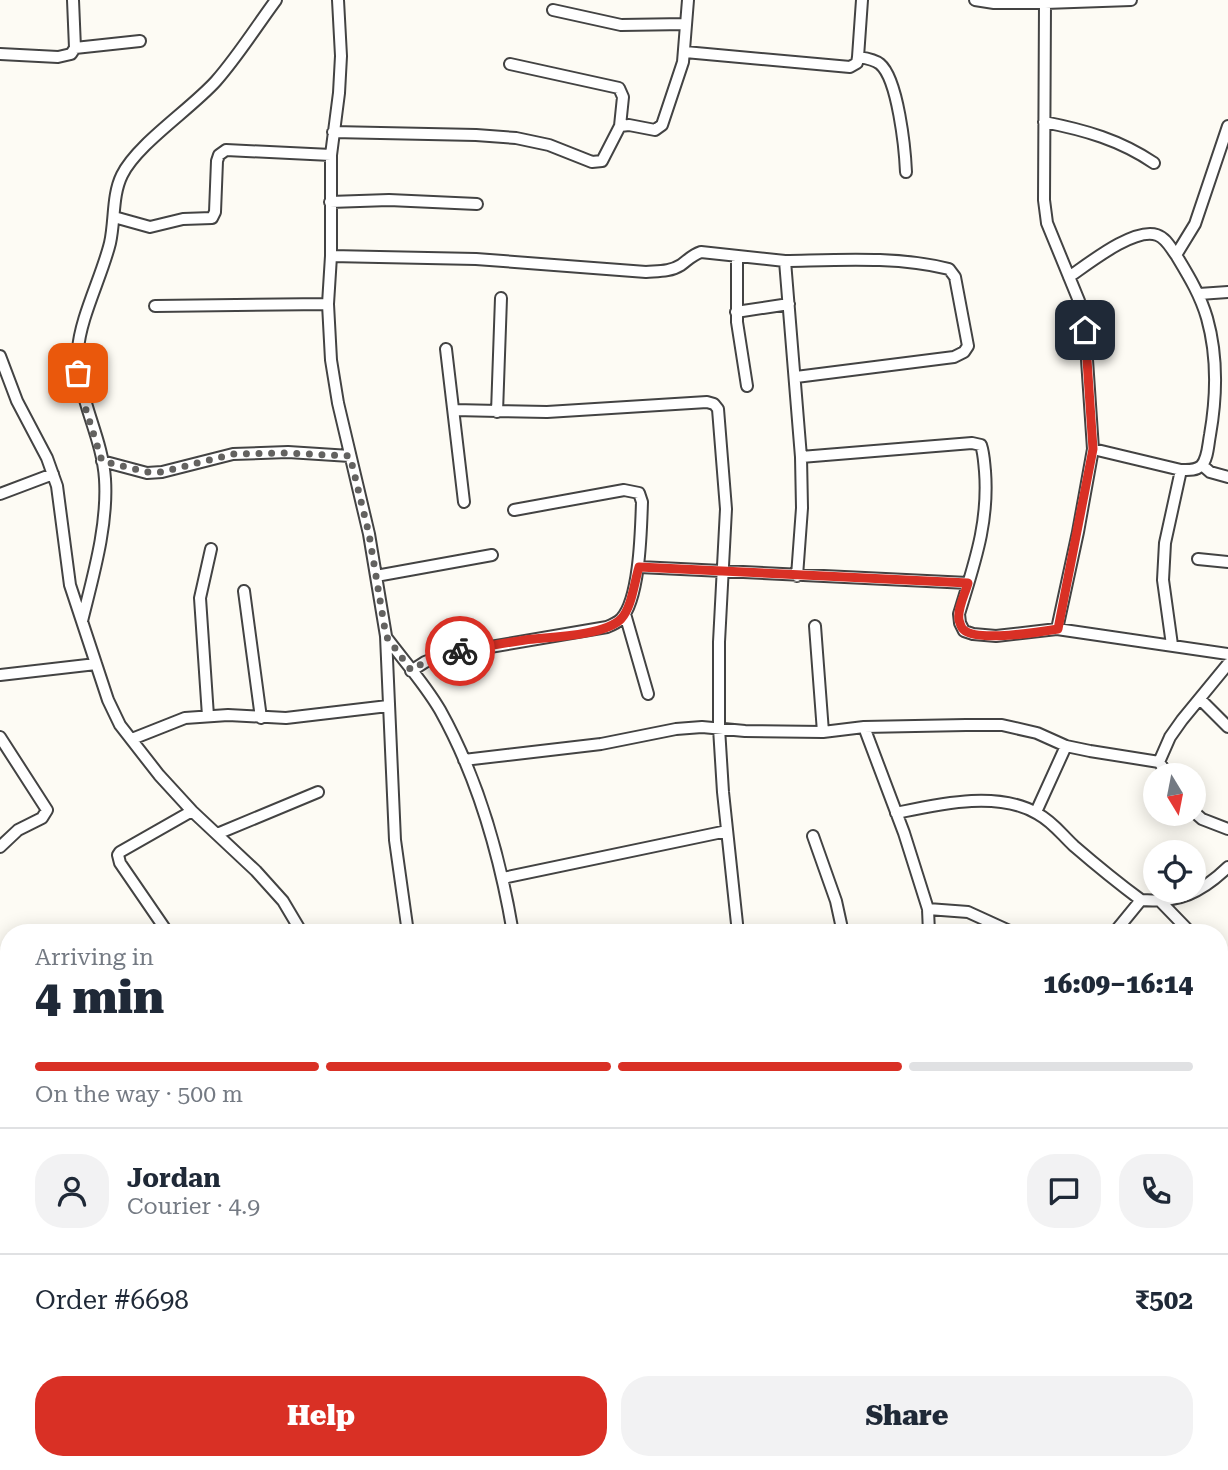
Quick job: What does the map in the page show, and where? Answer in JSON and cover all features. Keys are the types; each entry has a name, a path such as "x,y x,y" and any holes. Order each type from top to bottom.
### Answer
{"street":[{"path":"0,54 58,57 71,54 75,48 73,0"},
{"path":"82,621 104,512 105,479 81,394 78,346 103,269 121,176 128,165 216,81 276,0"},
{"path":"338,0 341,55 331,155 328,304 331,360 386,636 395,840 407,924"},
{"path":"620,126 655,130 662,125 685,52 688,0"},
{"path":"685,52 850,68 857,63 862,0"},
{"path":"977,0 1045,3 1131,0"},
{"path":"1045,3 1044,200 1047,223 1079,302 1085,330 1093,449 1058,629"},
{"path":"552,10 621,25 686,24"},
{"path":"75,48 141,41"},
{"path":"858,57 880,64 887,75 905,141 906,172"},
{"path":"333,132 516,138 549,145 597,163 606,158 620,126 622,97 619,88 510,64"},
{"path":"1044,122 1112,139 1154,163"},
{"path":"1176,255 1195,224 1228,126"},
{"path":"114,218 150,227 183,219 212,218 215,212 217,161 219,155 226,150 331,155"},
{"path":"330,202 401,200 477,204"},
{"path":"1069,277 1134,237 1158,235 1176,255 1199,294 1213,345 1217,375 1207,455 1202,465 1194,470 1181,470 1093,449"},
{"path":"331,256 476,258 646,272 666,271 701,252 785,261 905,262 949,270 955,277 968,346 964,352 954,357 796,377"},
{"path":"737,256 736,312 747,386"},
{"path":"785,261 801,457 802,508 797,576"},
{"path":"1199,294 1228,292"},
{"path":"497,412 501,298"},
{"path":"155,306 328,304"},
{"path":"736,312 789,304"},
{"path":"446,349 464,502"},
{"path":"0,356 16,401 53,474 63,520 70,585 120,725 159,775 192,811 256,871 283,901 297,924"},
{"path":"454,410 497,412 714,404 720,416 726,541 719,642 719,728 737,924"},
{"path":"801,457 972,443 981,445 986,516 959,614 964,631 996,636 1058,629 1228,654"},
{"path":"102,461 147,472 162,472 233,454 350,456"},
{"path":"1202,465 1210,472 1228,477"},
{"path":"1172,645 1163,580 1165,544 1181,470"},
{"path":"0,494 53,474"},
{"path":"411,670 443,655 607,627 619,621 625,614 639,567 642,502 639,493 633,490 514,510"},
{"path":"208,716 200,598 211,549"},
{"path":"376,576 492,555"},
{"path":"1198,559 1228,562"},
{"path":"639,567 968,583"},
{"path":"244,591 261,718"},
{"path":"625,614 648,694"},
{"path":"815,626 823,732"},
{"path":"386,636 439,709 464,760 488,826 503,878 511,924"},
{"path":"0,675 96,664"},
{"path":"464,760 601,744 676,729 823,732 864,727 1002,726 1037,733 1066,746 1159,762 1170,737 1228,664"},
{"path":"1200,699 1228,727"},
{"path":"132,739 185,718 286,718 388,706"},
{"path":"864,727 928,909 929,924"},
{"path":"0,737 47,810 42,818 18,830 0,847"},
{"path":"1036,812 1066,746"},
{"path":"217,834 318,792"},
{"path":"896,813 978,800 1008,804 1036,812 1141,900 1121,924"},
{"path":"162,924 120,863 118,855 192,811"},
{"path":"1206,820 1228,828"},
{"path":"503,878 727,831"},
{"path":"813,836 836,901 841,924"},
{"path":"1206,886 1228,867"},
{"path":"1162,903 1182,924"},
{"path":"928,909 968,912 994,924"}],"way so far":[{"path":"78,373 81,394 102,461 131,470 162,472 233,454 350,456 369,534 386,636 411,670 443,655 460,651"}],"route":[{"path":"460,651 607,627 619,621 625,614 639,567 968,583 959,614 964,631 996,636 1058,629 1093,449 1085,330"}]}
